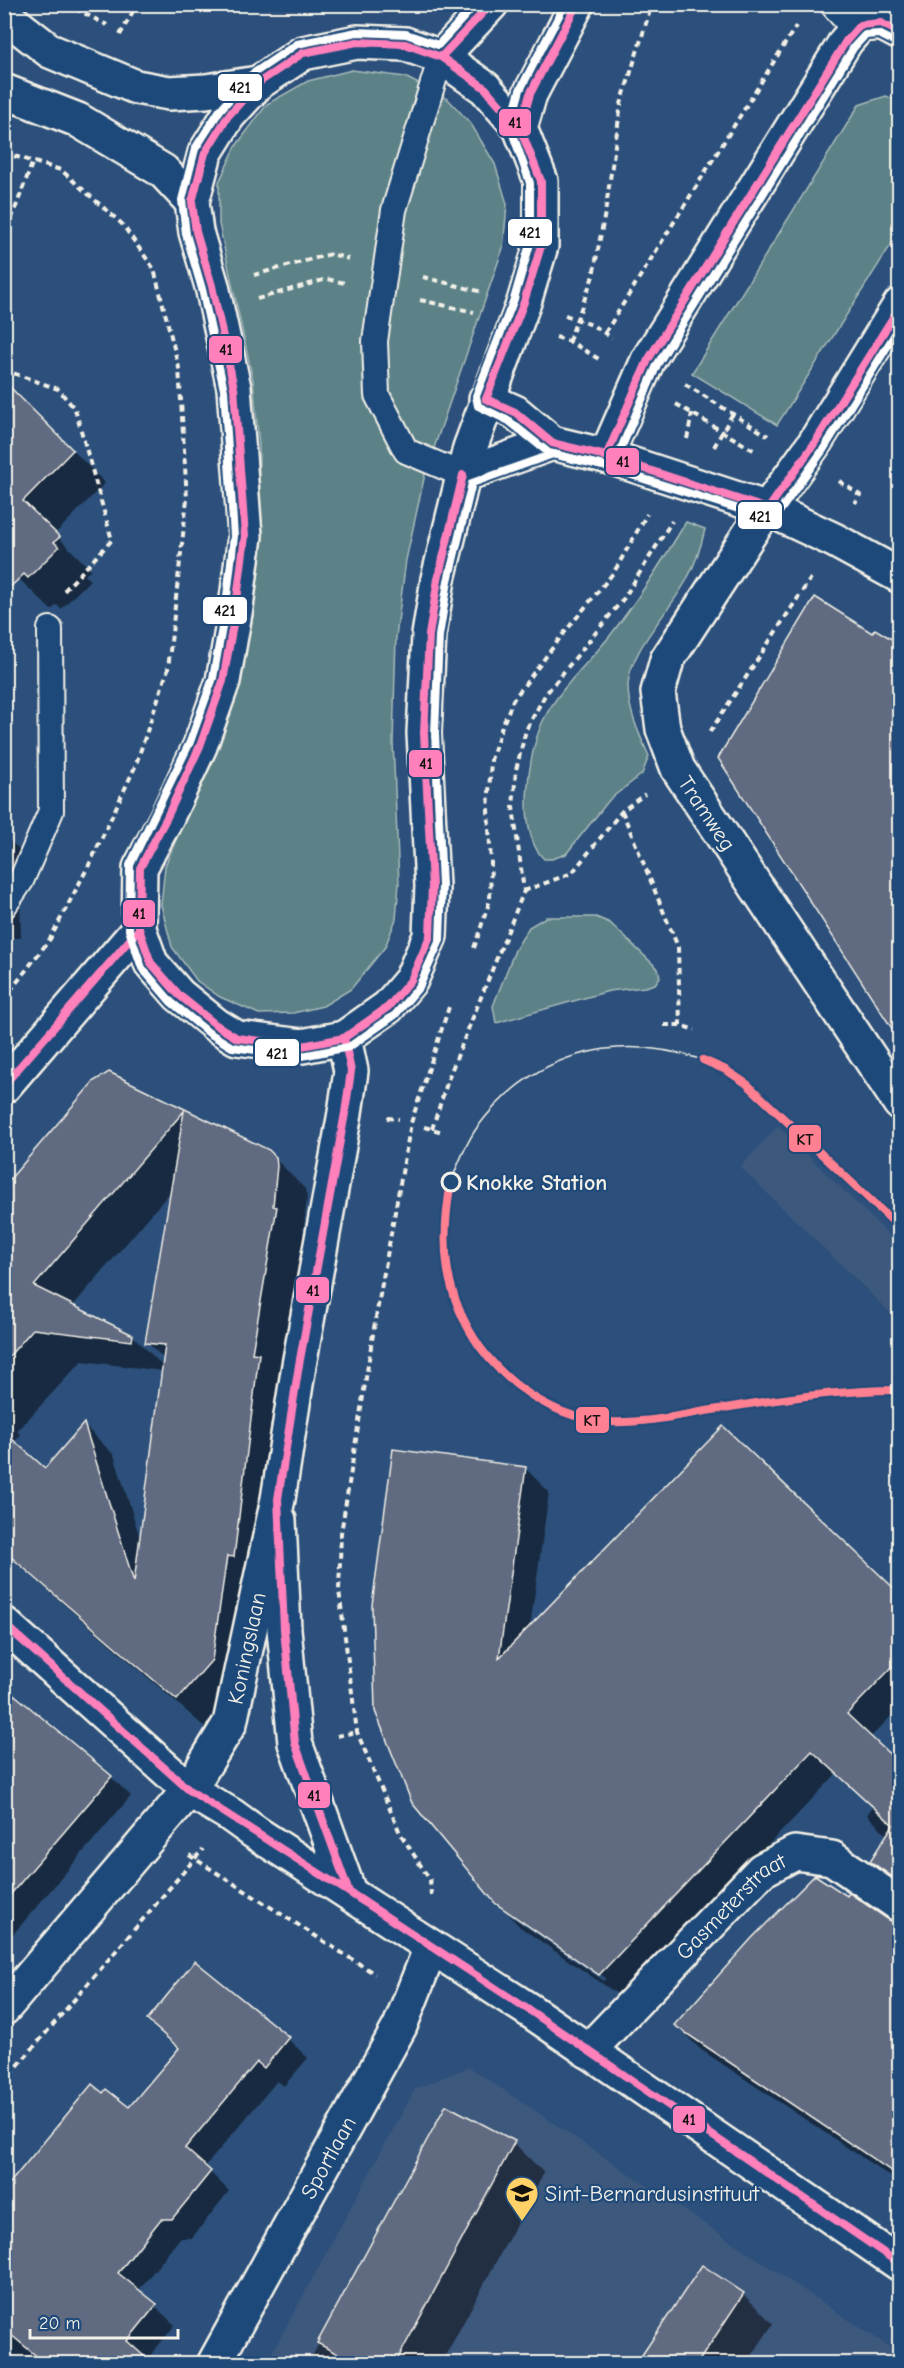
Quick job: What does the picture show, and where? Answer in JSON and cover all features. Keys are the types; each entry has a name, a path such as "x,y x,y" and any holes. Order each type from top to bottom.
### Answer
{"street":[{"path":"441,57 491,4"},
{"path":"520,128 531,94 577,4"},
{"path":"4,15 50,51 136,87 169,93 206,91 258,83"},
{"path":"606,456 648,360 846,41 860,25 881,22 900,33"},
{"path":"357,42 405,44 441,57 485,88 520,128 541,182 541,246 524,302 486,399 463,475 438,579 429,635 424,734 432,886 430,936 411,980 388,1007 344,1038 302,1046 237,1038 216,1025 179,995 151,963 139,929 140,868 200,746 223,681 236,608 245,536 234,388 212,286 196,232 192,202 205,153 228,117 258,83 303,53 357,42"},
{"path":"4,91 78,120 163,171 192,202"},
{"name":"Tramweg","path":"900,305 793,475 667,660 658,692 663,729 678,769 900,1103"},
{"path":"486,399 515,412 552,443 606,456 768,509 834,540 900,576"},
{"path":"463,475 552,443"},
{"path":"4,1086 139,929"},
{"name":"Koningslaan","path":"4,2008 189,1790 230,1724 278,1499 299,1365 345,1113 351,1071 344,1038"},
{"path":"278,1499 284,1629 295,1743 350,1892"},
{"path":"4,1624 189,1790 350,1892 532,2012 900,2264"},
{"name":"Gasmeterstraat","path":"588,2051 762,1870 795,1853 832,1858 900,1905"},
{"name":"Sportlaan","path":"214,2364 400,2026 431,1947"}],"lane":[{"path":"832,4 855,31"},
{"path":"441,57 394,210 375,341 377,395 406,451 463,475"},
{"path":"4,906 21,880 51,811 50,629"}],"path":[{"path":"66,4 122,32"},
{"path":"569,341 593,276 621,104 652,4"},
{"path":"605,333 796,26"},
{"path":"4,153 61,170 122,224 154,269 179,368 187,499 168,669 135,767 90,863 50,939 4,999"},
{"path":"4,239 33,161"},
{"path":"592,325 614,339"},
{"path":"4,370 58,389 75,409 112,540 56,598 50,629"},
{"path":"680,380 771,438"},
{"path":"472,952 490,900 491,862 488,810 491,760 501,729 513,700 614,572 683,452 692,413 793,475"},
{"path":"709,456 733,413"},
{"path":"831,475 860,495 852,510"},
{"path":"432,1129 450,1074 524,891 513,807 516,770 526,730 545,695 624,598 674,518"},
{"path":"622,811 678,947 680,1025"},
{"path":"4,2082 195,1859 382,1979 431,1947 430,1880 400,1833 357,1732 339,1590 341,1533 376,1316 411,1123 450,1002"},
{"path":"664,1025 680,1025 695,1030"},
{"path":"424,1127 443,1132"}],"shaded area":[{"path":"778,1126 899,1245 899,1321 740,1167"},
{"name":"Sint-Bernardusinstituut","path":"469,2067 900,2354 899,2364 266,2364 415,2089"}],"green space":[{"path":"352,70 405,77 448,99 471,124 495,164 507,204 503,248 425,474 406,560 396,637 393,742 399,883 396,919 385,947 351,989 323,1006 293,1013 259,1014 220,997 197,981 172,947 161,905 165,866 213,752 258,531 259,446 253,380 219,224 219,182 236,146 267,104 308,81"},
{"path":"886,96 899,101 899,232 777,425 692,373 859,105"},
{"path":"686,522 705,529 697,556 686,581 651,631 630,672 628,695 630,704 649,756 642,774 610,799 566,854 544,859 535,847 527,813 532,754 542,723 555,700 630,609"},
{"path":"546,917 596,917 610,923 658,969 660,977 655,984 645,987 609,991 496,1023 493,1006 515,950 529,927"}],"building":[{"path":"4,381 73,450 23,501 60,537 54,542 59,547 28,578 24,574 4,593"},
{"path":"815,597 872,633 875,629 900,644 900,1041 718,758"},
{"path":"109,1072 269,1150 276,1157 277,1166 273,1206 277,1207 252,1353 259,1354 234,1557 227,1556 212,1660 177,1700 4,1551 4,1432 45,1468 84,1423 134,1582 165,1345 145,1343 184,1111 34,1286 133,1335 132,1341 33,1329 4,1362 4,1186 94,1081"},
{"path":"723,1426 900,1594 900,1659 847,1714 900,1764 900,1882 870,1861 893,1825 812,1751 599,1975 495,1903 412,1803 375,1711 372,1605 393,1449 526,1467 499,1658"},
{"path":"4,1686 112,1776 4,1902"},
{"path":"815,1875 847,1896 849,1893 889,1920 900,1924 900,2177 674,2025 752,1938"},
{"path":"195,1961 289,2037 264,2068 257,2062 185,2148 211,2171 172,2219 161,2219 118,2273 157,2304 127,2341 153,2364 46,2364 4,2329 4,2190 92,2084 103,2093 106,2089 129,2107 179,2048 147,2020"},
{"path":"446,2105 515,2141 395,2364 356,2364 317,2343"},
{"path":"702,2265 744,2293 697,2364 636,2364"}],"tram line":[{"path":"451,1182 465,1148 476,1129 498,1103 523,1082 549,1066 578,1055 608,1049 639,1048 671,1051 703,1060"}],"transit line":[{"name":"421","path":"476,4 438,45 406,34 357,32 297,44 251,75 220,110 195,149 182,200 186,234 202,289 224,390 234,536 226,605 213,678 190,742 130,865 129,930 142,968 171,1002 209,1033 232,1047 302,1056 349,1047 395,1015 419,987 440,940 442,885 435,733 439,636 448,581 472,483 553,454 604,466"},
{"name":"41","path":"441,57 491,4"},
{"name":"421","path":"565,4 520,90 510,126 530,183 530,244 514,299 476,396 478,406 509,421 549,453 603,466 770,519 777,515 823,450 900,326"},
{"name":"41","path":"520,128 530,94 577,4"},
{"name":"41","path":"606,456 648,360 846,41 860,25 881,23 900,33"},
{"name":"421","path":"616,460 657,365 854,47 865,35 879,34 895,42"},
{"name":"41","path":"463,475 438,579 429,635 424,733 432,886 430,936 411,980 388,1007 344,1038 302,1046 237,1038 216,1025 179,995 151,963 139,929 140,868 200,746 223,681 245,536 234,388 212,286 196,232 192,202 205,153 228,116 258,83 303,53 357,42 405,44 441,57 485,88 520,128 541,181 541,246 524,302 486,399"},
{"name":"41","path":"768,509 814,444 900,306"},
{"name":"41","path":"486,399 515,412 552,443 606,456 768,509"},
{"name":"41","path":"4,1085 139,929"},
{"name":"41","path":"344,1038 351,1071 345,1113 299,1365 278,1499 284,1629 295,1743 349,1892 532,2012 900,2264"},
{"name":"KT","path":"703,1060 726,1070 747,1084 900,1228"},
{"name":"KT","path":"451,1182 446,1247 448,1268 458,1308 480,1347 503,1373 531,1395 563,1412 597,1421 627,1422 809,1396 900,1390"},
{"name":"41","path":"4,1624 189,1790 364,1902"}],"place":[{"name":"Knokke Station","path":"451,1182"},
{"name":"Sint-Bernardusinstituut","path":"522,2222"}]}
